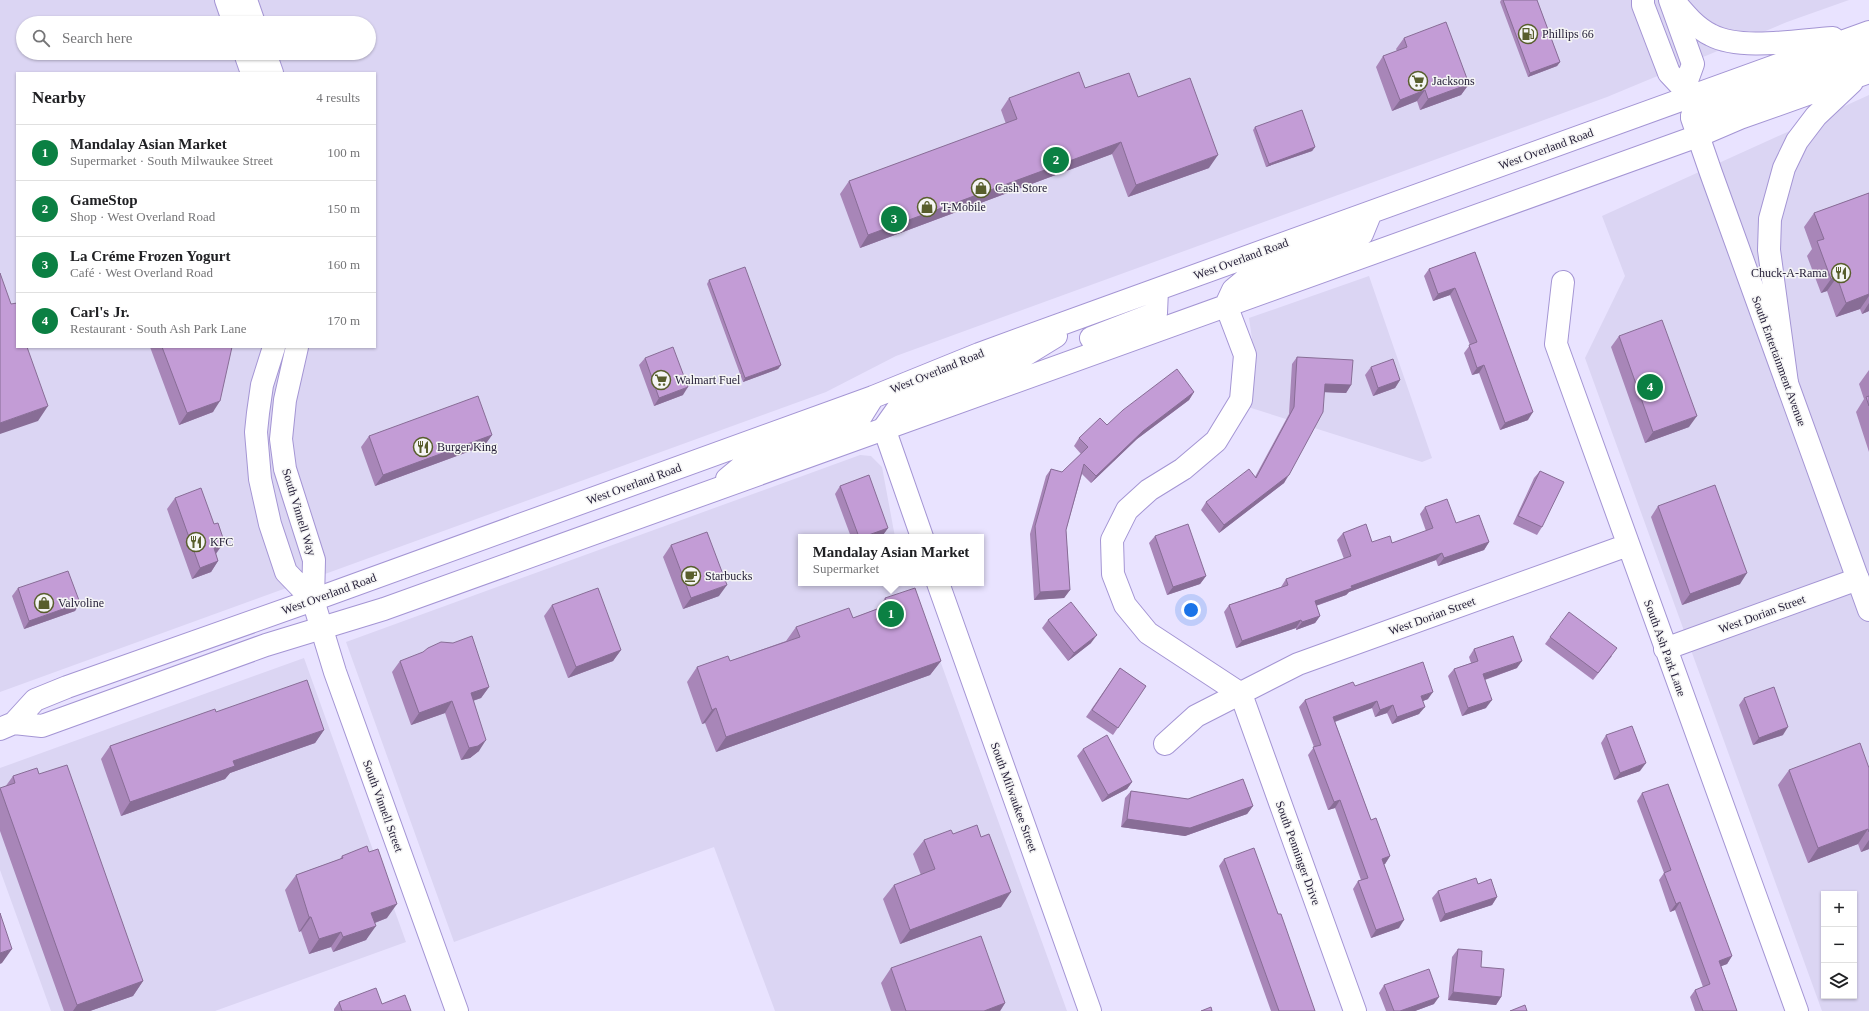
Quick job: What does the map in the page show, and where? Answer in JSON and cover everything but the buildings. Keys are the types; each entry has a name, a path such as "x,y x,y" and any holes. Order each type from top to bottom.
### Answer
{"main road":[{"path":"226,0 232,16"},
{"path":"246,0 252,16"},
{"name":"South Entertainment Avenue","path":"1643,0 1643,5 1669,73 1690,110 1869,610"},
{"path":"1671,0 1693,64 1690,110"},
{"path":"1671,0 1692,22 1711,36 1740,44 1865,41"},
{"name":"West Overland Road","path":"7,726 42,726 266,645 384,609 1226,305 1690,110 1865,41"},
{"path":"247,60 252,72"},
{"path":"267,60 272,72"},
{"path":"1787,383 1768,250 1770,219 1777,190 1784,168 1797,141 1816,116 1864,74"},
{"name":"West Overland Road","path":"7,726 35,700 873,397 979,354 1371,212 1690,110 1740,118 1864,74"},
{"path":"1241,694 1148,633 1125,605 1113,574 1112,540 1127,510 1148,490 1183,469 1216,441 1241,400 1245,355 1226,305 1233,290 1245,280 1355,240 1362,234 1371,212"},
{"name":"South Ash Park Lane","path":"1563,282 1556,344 1797,1011"},
{"path":"1019,381 1082,342 1156,313 1157,290"},
{"path":"921,534 884,428 901,404 1012,363 1100,310"},
{"path":"274,348 262,384 256,432 260,479 270,524 286,572 313,600"},
{"name":"South Vinnell Way","path":"297,348 285,400 281,439 285,469 314,560 313,600"},
{"path":"715,490 751,459 858,421 873,397"},
{"name":"West Dorian Street","path":"1241,694 1298,664 1628,545"},
{"name":"West Dorian Street","path":"1665,649 1858,579"},
{"name":"South Milwaukee Street","path":"939,586 1090,1011"},
{"name":"South Vinnell Street","path":"313,600 332,663 457,1011"},
{"path":"1165,744 1196,716 1241,694"},
{"name":"South Penninger Drive","path":"1241,694 1355,1011"}],"shaded area":[{"path":"0,0 1849,0 1787,22 1607,97 896,356 826,392 0,692"},
{"path":"1869,95 1869,1011 1822,1011 1585,358 1625,276 1602,216"},
{"path":"1369,276 1432,458 1422,462 1248,407 1256,367 1249,318"},
{"path":"860,455 871,456 882,467 894,534 798,534 798,586 913,586 1067,1011 775,1011 714,847 454,942 346,642"},
{"path":"304,658 406,942 215,1011 51,1011 0,870 0,768"}],"place":[{"name":"Phillips 66","path":"1528,34"},
{"name":"Jacksons","path":"1418,81"},
{"name":"GameStop","path":"1056,160"},
{"name":"Cash Store","path":"981,188"},
{"name":"T-Mobile","path":"927,207"},
{"name":"La Créme Frozen Yogurt","path":"894,219"},
{"name":"Chuck-A-Rama","path":"1841,273"},
{"name":"Walmart Fuel","path":"661,380"},
{"name":"Carl's Jr.","path":"1650,387"},
{"name":"Burger King","path":"423,447"},
{"name":"KFC","path":"196,542"},
{"name":"Starbucks","path":"691,576"},
{"name":"Valvoline","path":"44,603"},
{"name":"Mandalay Asian Market","path":"891,614"}]}
